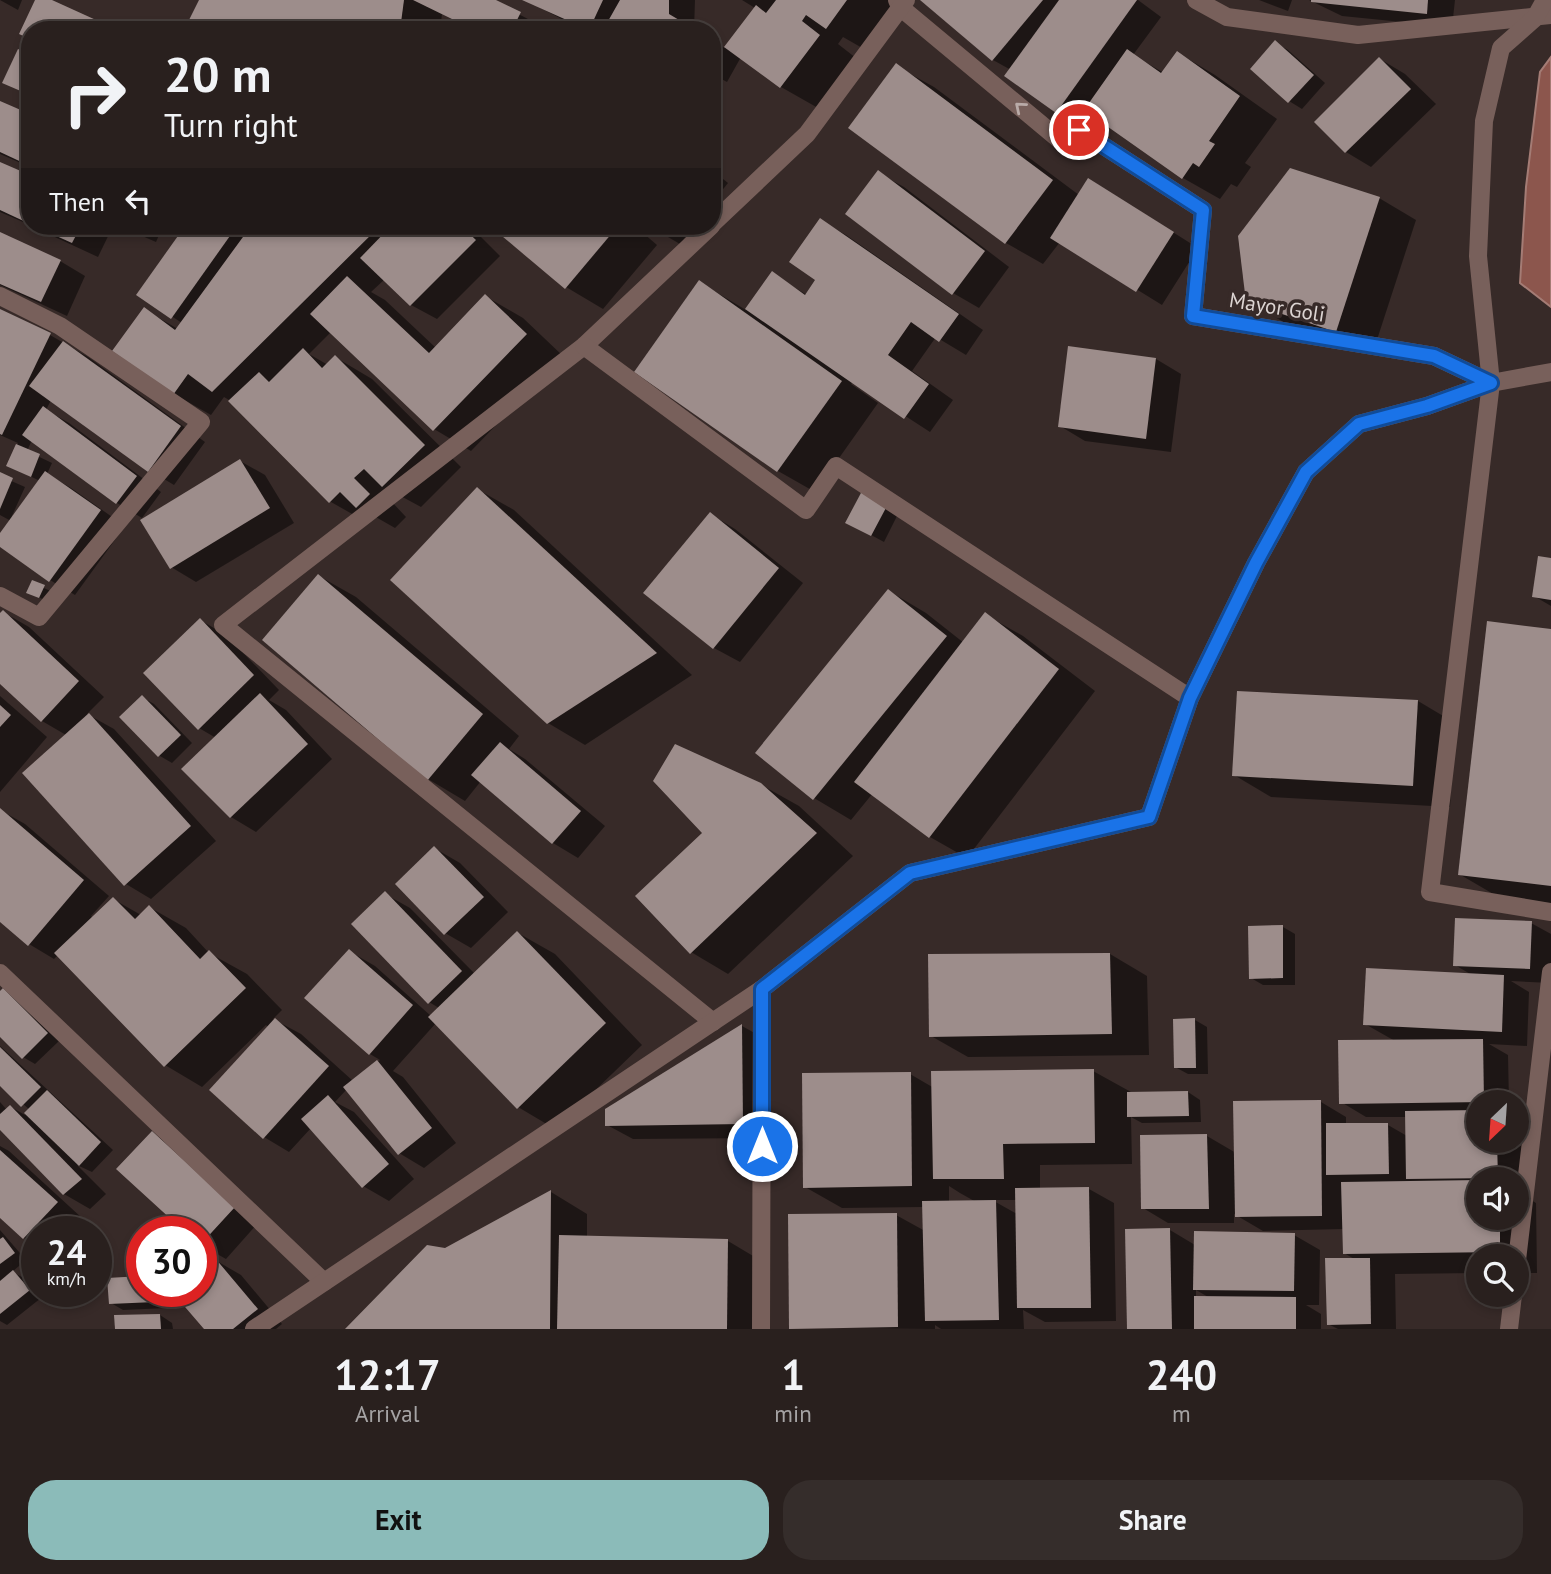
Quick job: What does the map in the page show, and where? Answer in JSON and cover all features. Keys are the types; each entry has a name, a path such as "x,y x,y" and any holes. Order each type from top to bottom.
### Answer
{"street":[{"path":"1196,0 1227,17 1358,35 1543,16"},
{"path":"1545,0 1543,16 1501,48 1484,121 1478,256 1491,383 1430,892 1551,912"},
{"path":"721,216 807,134 901,2"},
{"name":"Mayor Goli","path":"901,2 1067,146 1079,130 1203,210 1193,316 1434,356 1491,383"},
{"path":"701,235 584,346 223,625 713,1022"},
{"path":"0,296 60,326 201,422 39,617 0,596"},
{"path":"584,346 806,510 836,466 1190,698"},
{"path":"254,1329 762,989 910,873 1149,817 1190,698 1256,563 1306,472 1359,424 1427,406 1491,383 1551,372"},
{"path":"0,972 324,1282"},
{"path":"1519,1244 1551,972"},
{"path":"761,1329 762,989"},
{"path":"1509,1329 1512,1307"}],"shaded area":[{"path":"1551,57 1551,307 1520,283 1526,187 1540,72"}],"building":[{"path":"35,0 52,0 98,21 25,21"},
{"path":"199,0 404,0 401,21 188,21"},
{"path":"413,0 496,0 521,12 516,21 456,21"},
{"path":"522,0 603,0 593,21 569,21"},
{"path":"620,0 669,0 669,14 681,21 608,21"},
{"path":"776,0 847,0 826,29 806,15 802,21 820,35 780,88 724,47 756,5 766,13"},
{"path":"920,0 1043,0 992,61"},
{"path":"1059,0 1137,0 1056,113 1004,76"},
{"path":"1311,0 1428,0 1427,14"},
{"path":"1275,40 1314,75 1288,103 1250,69"},
{"path":"18,49 21,50 21,91 2,83"},
{"path":"1127,49 1161,73 1177,51 1240,96 1209,141 1215,144 1199,167 1193,163 1182,179 1084,110"},
{"path":"1379,57 1411,89 1345,153 1314,122"},
{"path":"896,63 1053,180 1005,244 848,128"},
{"path":"0,101 21,110 21,162 0,152"},
{"path":"0,162 21,171 21,220 0,210"},
{"path":"1290,168 1380,197 1336,332 1246,302 1238,236"},
{"path":"878,170 985,251 952,295 845,214"},
{"path":"1088,178 1174,232 1136,292 1050,238"},
{"path":"820,218 959,314 939,342 911,322 888,355 929,384 904,419 745,309 772,271 805,295 815,280 789,262"},
{"path":"0,232 61,260 41,302 0,284"},
{"path":"54,235 76,235 72,243"},
{"path":"179,235 231,235 171,319 136,295"},
{"path":"244,235 371,235 212,392 188,374 173,395 112,351 144,307 175,330"},
{"path":"382,235 471,235 476,240 410,306 360,258"},
{"path":"501,235 610,235 565,289"},
{"path":"347,276 429,353 485,294 527,334 433,431 310,314"},
{"path":"699,280 842,381 777,472 634,372"},
{"path":"0,309 51,333 2,435 0,434"},
{"path":"63,341 181,426 148,472 29,386"},
{"path":"1068,346 1156,358 1146,439 1058,427"},
{"path":"303,348 322,368 335,355 425,445 382,487 364,469 354,478 370,494 356,508 340,492 329,503 228,401 259,372 269,382"},
{"path":"43,406 137,476 116,504 22,435"},
{"path":"16,444 40,454 31,477 6,466"},
{"path":"240,459 270,508 170,569 140,520"},
{"path":"45,471 101,510 49,582 0,547 0,533"},
{"path":"0,472 13,478 0,509"},
{"path":"477,487 657,653 547,724 390,580"},
{"path":"862,491 888,504 871,536 845,523"},
{"path":"710,512 779,568 713,649 643,593"},
{"path":"1538,556 1551,558 1551,600 1532,597"},
{"path":"318,574 483,714 427,781 262,640"},
{"path":"32,580 45,585 39,598 26,593"},
{"path":"888,589 947,636 813,800 755,753"},
{"path":"3,610 79,681 41,722 0,684 0,613"},
{"path":"985,612 1059,669 929,838 854,782"},
{"path":"200,618 254,675 198,730 143,673"},
{"path":"1487,621 1551,629 1551,886 1458,875"},
{"path":"1237,691 1418,700 1413,786 1232,776"},
{"path":"260,693 308,744 230,818 181,769"},
{"path":"142,695 181,735 158,757 119,717"},
{"path":"0,705 11,715 0,727"},
{"path":"89,713 191,826 124,886 22,773"},
{"path":"500,742 581,811 552,844 471,775"},
{"path":"675,744 761,783 817,833 690,954 635,896 702,833 653,781"},
{"path":"0,808 84,880 28,946 0,922"},
{"path":"434,846 484,897 444,935 395,884"},
{"path":"385,891 462,971 428,1004 351,924"},
{"path":"113,897 135,919 149,905 200,959 209,950 246,988 164,1067 54,953"},
{"path":"1455,918 1532,921 1530,969 1453,966"},
{"path":"1283,925 1283,978 1249,979 1248,926"},
{"path":"517,931 606,1023 517,1109 428,1017"},
{"path":"349,949 413,1005 369,1055 304,998"},
{"path":"1110,953 1112,1034 929,1037 928,954"},
{"path":"1366,968 1504,975 1502,1032 1363,1025"},
{"path":"3,988 48,1033 22,1059 0,1037 0,991"},
{"path":"275,1018 329,1066 263,1139 209,1090"},
{"path":"1195,1018 1196,1068 1174,1068 1173,1019"},
{"path":"742,1024 743,1124 605,1126 605,1109"},
{"path":"1483,1039 1484,1090 1466,1090 1466,1102 1339,1104 1338,1040"},
{"path":"0,1047 41,1087 21,1107 0,1086"},
{"path":"377,1060 432,1128 398,1155 343,1087"},
{"path":"1094,1069 1095,1143 1003,1144 1004,1179 933,1179 931,1071"},
{"path":"911,1072 912,1186 803,1188 802,1073"},
{"path":"47,1090 101,1142 79,1166 24,1113"},
{"path":"1188,1091 1189,1116 1127,1117 1127,1092"},
{"path":"328,1095 389,1164 362,1188 301,1119"},
{"path":"1321,1100 1322,1216 1235,1217 1233,1101"},
{"path":"10,1105 82,1179 63,1195 0,1130 0,1114"},
{"path":"1466,1110 1466,1153 1497,1153 1498,1167 1466,1167 1466,1178 1406,1179 1405,1111"},
{"path":"1326,1123 1388,1123 1389,1174 1326,1175"},
{"path":"152,1131 235,1207 217,1227 217,1216 167,1216 116,1169"},
{"path":"1207,1134 1209,1209 1141,1209 1140,1135"},
{"path":"0,1150 58,1202 45,1216 21,1216 21,1237 0,1218"},
{"path":"1466,1180 1466,1230 1500,1230 1500,1244 1466,1244 1466,1252 1343,1254 1341,1182"},
{"path":"1089,1187 1091,1308 1017,1308 1015,1188"},
{"path":"551,1190 550,1329 345,1329 427,1245 445,1248"},
{"path":"996,1200 999,1320 925,1321 922,1201"},
{"path":"897,1213 898,1327 789,1329 788,1214"},
{"path":"1170,1228 1172,1329 1127,1329 1125,1229"},
{"path":"1194,1231 1295,1233 1294,1291 1193,1290"},
{"path":"559,1235 728,1239 727,1329 557,1329"},
{"path":"3,1237 15,1253 0,1264 0,1239"},
{"path":"1325,1258 1370,1258 1371,1324 1327,1325"},
{"path":"217,1260 258,1309 233,1329 204,1329 185,1307 217,1307"},
{"path":"13,1270 21,1279 21,1297 0,1314 0,1281"},
{"path":"126,1277 126,1303 112,1304 112,1278"},
{"path":"1194,1296 1296,1297 1296,1329 1194,1329"},
{"path":"160,1314 161,1329 115,1329 114,1315"}],"route":[{"path":"762,1146 762,989 910,873 1149,817 1190,698 1256,563 1306,472 1359,424 1427,406 1491,383 1434,356 1193,316 1203,210 1079,130"}]}
